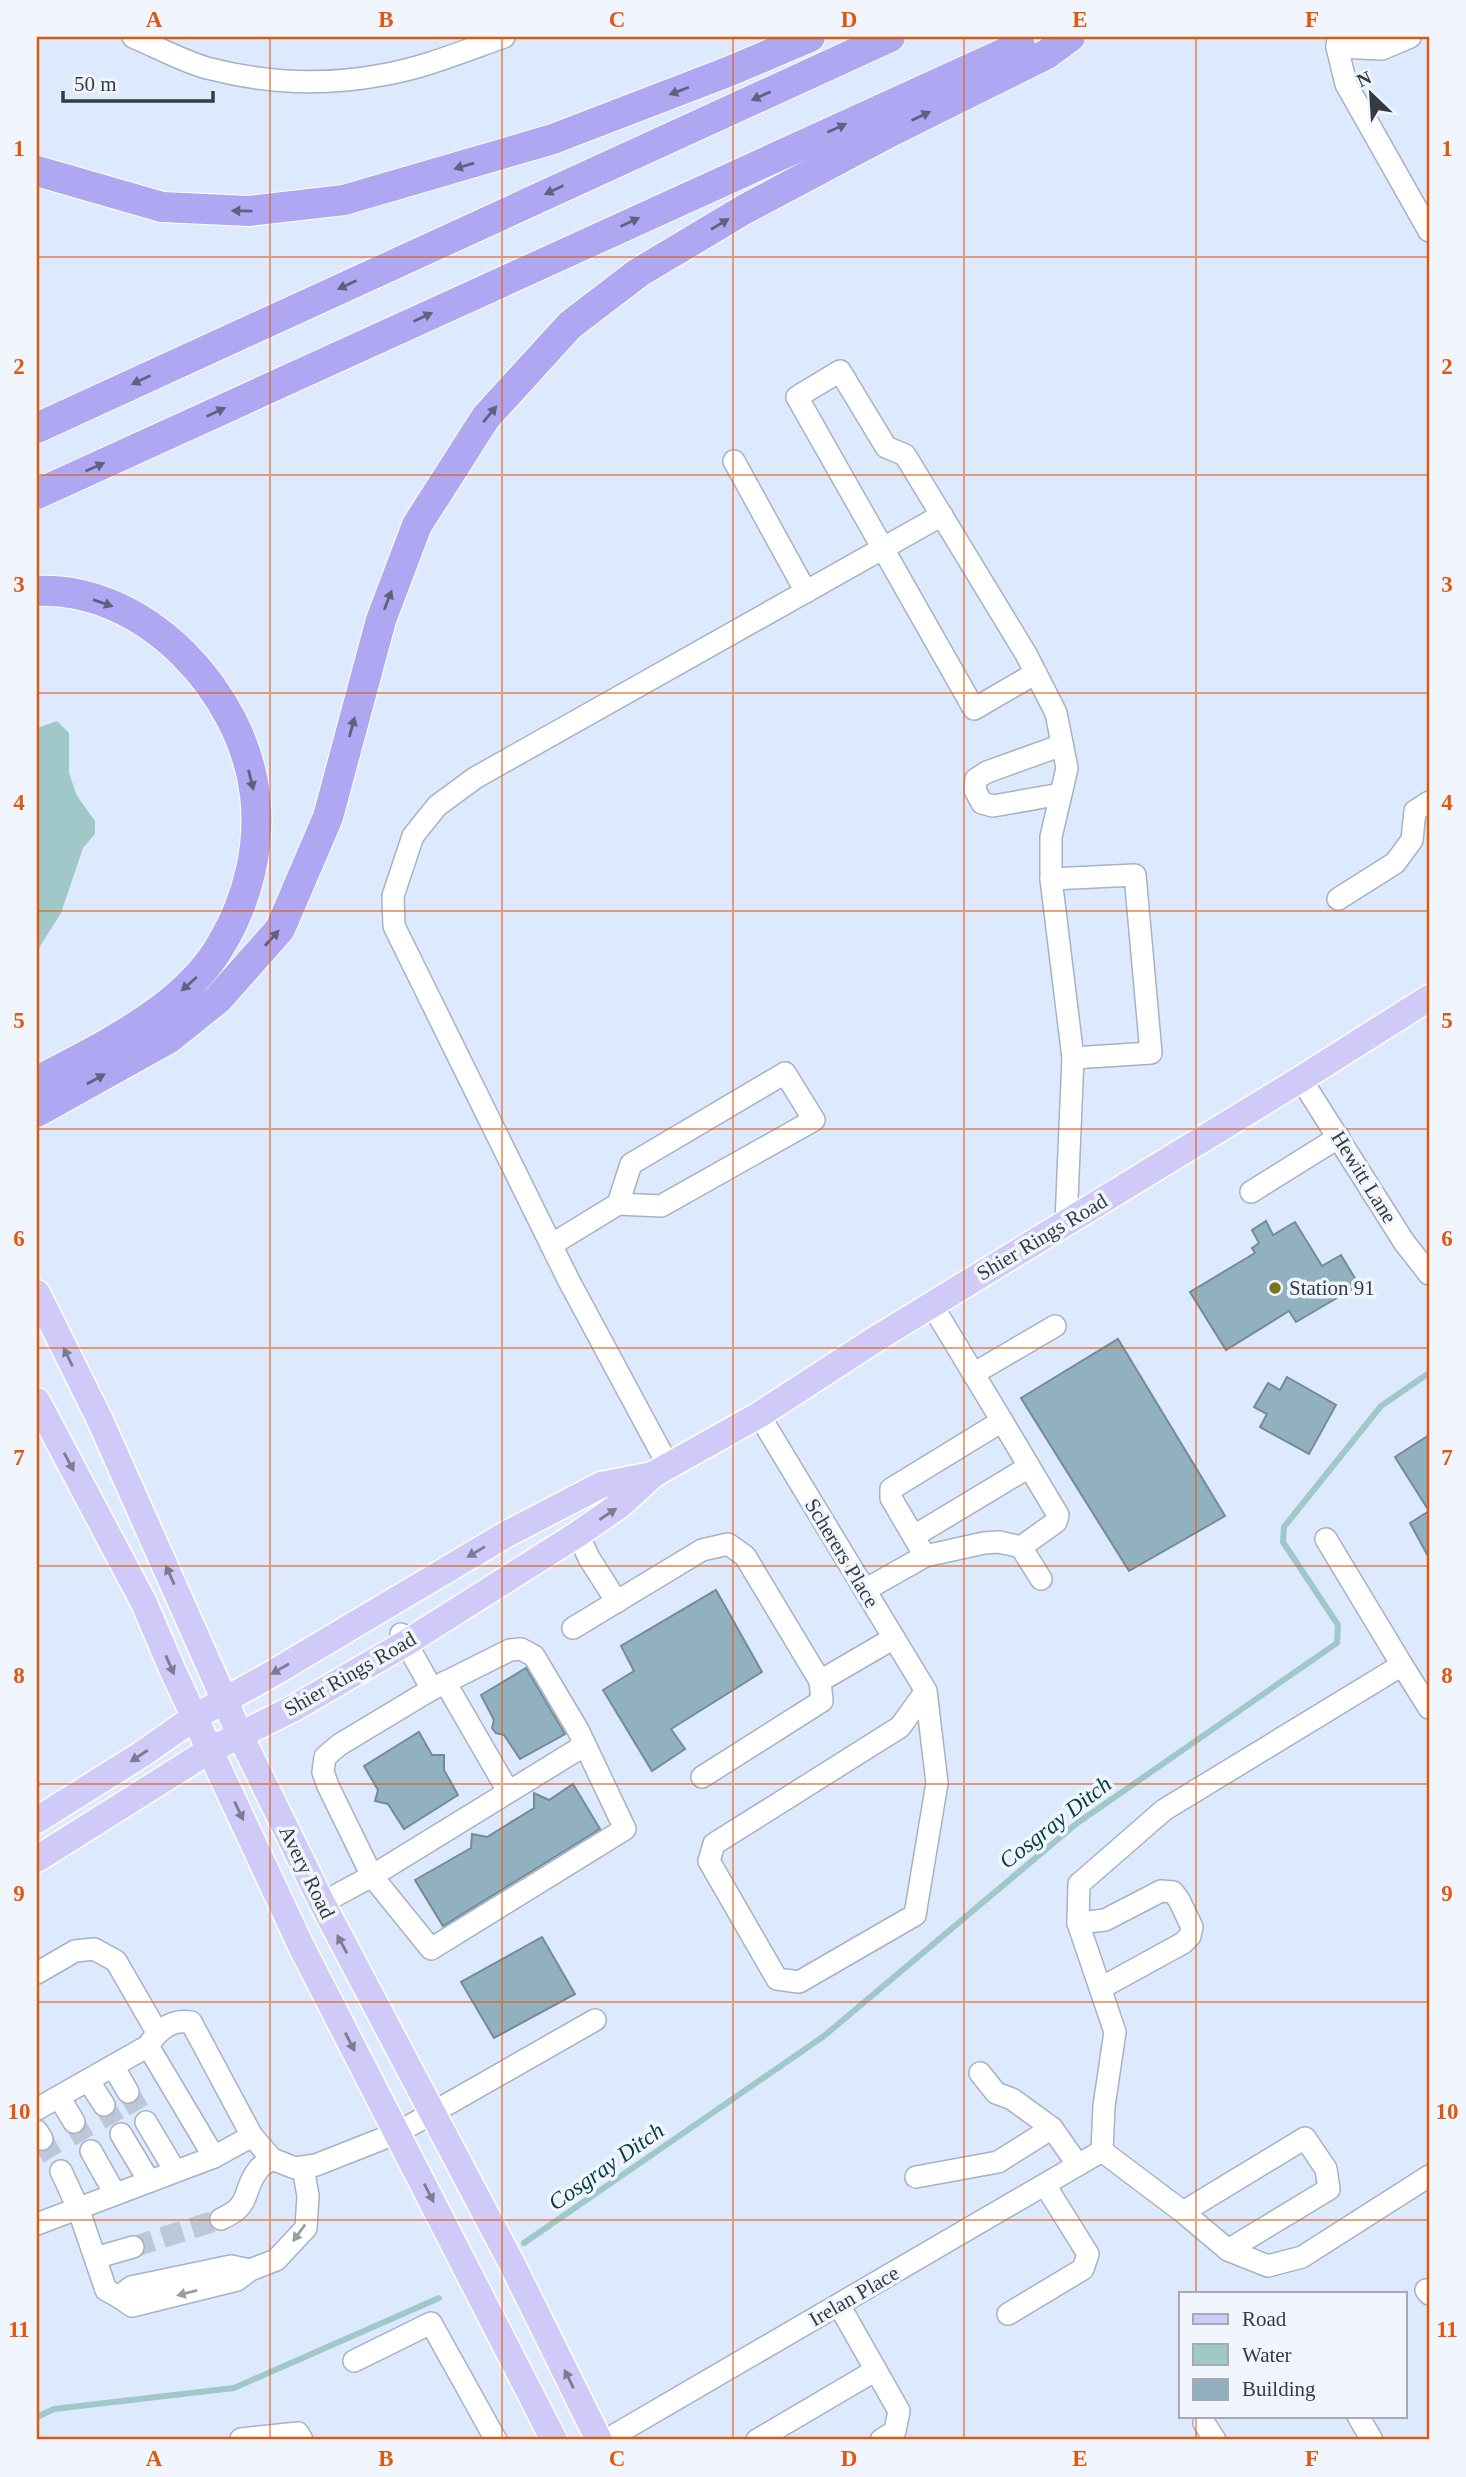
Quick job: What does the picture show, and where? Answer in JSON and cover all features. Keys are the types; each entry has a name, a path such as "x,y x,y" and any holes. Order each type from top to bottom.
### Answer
{"highway":[{"path":"37,171 162,207 249,211 344,200 553,139 810,37"},
{"path":"37,428 890,37"},
{"path":"37,494 1039,37"},
{"path":"37,1112 168,1039 218,999 280,929 328,817 381,621 417,525 486,417 570,325 638,273 745,209 892,131 1047,54 1070,37"},
{"path":"37,591 76,595 108,604 138,618 188,656 230,716 246,759 255,794 256,833 251,871 240,907 222,945 196,979 150,1017 96,1050 37,1081"}],"main road":[{"name":"Shier Rings Road","path":"37,1859 238,1731 296,1707 404,1638 578,1534 620,1505 661,1471 759,1415 1429,998"},
{"name":"Avery Road","path":"37,1293 99,1418 238,1731 321,1903 512,2264 599,2440"},
{"name":"Avery Road","path":"37,1401 144,1603 302,1948 554,2440"},
{"name":"Shier Rings Road","path":"37,1820 195,1717 536,1519 601,1485 661,1471"},
{"path":"404,1638 511,1560 526,1542 536,1519"}],"street":[{"path":"133,37 204,67 261,80 323,82 382,75 441,60 504,37"},
{"path":"1410,37 1382,49 1337,42 1346,84 1429,231"},
{"path":"1036,673 974,709 797,397 840,371 886,447 905,455 1036,673 1056,713 1067,768 1051,837 1051,879 1073,1058 1066,1222"},
{"path":"734,460 806,592"},
{"path":"661,1471 635,1406 551,1245 394,926 393,897 413,836 437,806 475,778 942,515"},
{"path":"1061,794 993,806 982,803 975,790 976,779 987,772 1062,745"},
{"path":"1338,899 1395,863 1412,840 1415,811 1429,802"},
{"path":"1051,879 1135,875 1151,1053 1073,1058"},
{"path":"551,1245 618,1204 661,1206 814,1120 785,1073 631,1164 618,1204"},
{"name":"Hewitt Lane","path":"1301,1079 1404,1242 1429,1274"},
{"path":"1251,1192 1339,1137"},
{"path":"932,1305 1058,1515 1056,1522 1021,1548"},
{"path":"973,1374 1055,1326"},
{"name":"Scherers Place","path":"759,1415 926,1691"},
{"path":"925,1556 891,1498 891,1489 1002,1421"},
{"path":"914,1536 1029,1467"},
{"path":"578,1534 589,1558 617,1602"},
{"path":"1326,1539 1429,1708"},
{"path":"865,1590 925,1556 991,1542 1021,1548 1041,1579"},
{"path":"573,1628 702,1550 728,1544 745,1556 820,1681 822,1701 702,1777"},
{"path":"404,1638 508,1791"},
{"path":"820,1681 894,1638"},
{"path":"521,1649 534,1656 585,1745 625,1829 431,1949 372,1876 323,1772 325,1757 339,1745 439,1686 510,1650 521,1649"},
{"path":"1402,1665 1164,1810 1079,1884 1078,1923 1115,2032 1104,2106 1102,2151 1228,2250 1268,2266 1302,2257 1429,2176"},
{"path":"926,1691 937,1783 915,1914 799,1982 777,1979 709,1861 714,1844 900,1727 926,1691"},
{"path":"321,1903 372,1876 585,1745"},
{"path":"1078,1923 1105,1920 1161,1891 1172,1892 1179,1900 1192,1927 1190,1936 1183,1943 1101,1988"},
{"path":"37,1973 75,1951 94,1949 116,1961 152,2039 214,2157"},
{"path":"37,2109 113,2066 180,2020 191,2022 252,2136 272,2159 295,2168 316,2165 397,2133 595,2020"},
{"path":"113,2066 128,2092"},
{"path":"980,2073 996,2094 1012,2099 1052,2128 1078,2165"},
{"path":"88,2080 104,2105"},
{"path":"59,2097 74,2122"},
{"path":"146,2122 175,2171"},
{"path":"916,2177 998,2162 1052,2128"},
{"path":"121,2134 149,2181"},
{"path":"37,2224 214,2157 252,2136"},
{"path":"1183,2212 1306,2138 1326,2169 1329,2189 1228,2250"},
{"path":"91,2151 115,2194"},
{"name":"Irelan Place","path":"606,2440 1102,2151"},
{"path":"221,2219 236,2213 244,2203 258,2169 272,2159"},
{"path":"61,2171 78,2208 106,2290 119,2297 131,2287 232,2266 250,2270 276,2260 306,2228 308,2196 303,2167"},
{"path":"1008,2314 1083,2269 1086,2261 1088,2254 1045,2185"},
{"path":"95,2258 134,2247"},
{"path":"839,2305 899,2411 895,2431 881,2440"},
{"path":"354,2361 430,2323 496,2440"},
{"path":"757,2440 876,2370"},
{"path":"1359,2418 1372,2440"},
{"path":"242,2440 298,2433 302,2440"}],"water":[{"path":"57,721 69,733 69,773 77,796 95,821 95,834 83,848 61,913 37,951 37,728"}],"building":[{"name":"Station 91","path":"1266,1221 1273,1235 1295,1222 1322,1266 1341,1255 1359,1285 1296,1322 1289,1311 1226,1350 1190,1292 1255,1253 1252,1248 1259,1243 1252,1230"},
{"path":"1118,1339 1225,1516 1129,1571 1021,1398"},
{"path":"1287,1377 1336,1405 1309,1454 1260,1427 1267,1414 1254,1407 1268,1383 1280,1390"},
{"path":"1429,1435 1429,1511 1395,1457"},
{"path":"1429,1511 1429,1558 1410,1523"},
{"path":"716,1590 762,1672 671,1729 685,1749 652,1771 603,1690 634,1671 621,1646"},
{"path":"526,1668 565,1734 520,1759 504,1735 496,1733 492,1728 494,1720 481,1695"},
{"path":"419,1732 432,1755 444,1755 444,1770 458,1795 404,1829 388,1804 375,1801 378,1790 364,1766"},
{"path":"573,1784 600,1829 443,1926 415,1880 471,1848 472,1834 487,1837 534,1808 534,1793 549,1800"},
{"path":"542,1937 575,1994 494,2038 461,1982"}],"waterway":[{"name":"Cosgray Ditch","path":"524,2243 824,2036 1076,1824 1337,1643 1338,1625 1283,1542 1284,1527 1381,1406 1429,1373"},
{"name":"Cosgray Ditch","path":"37,2417 54,2409 234,2388 439,2298"}],"tunnel":[{"path":"128,2092 146,2122"},
{"path":"104,2105 121,2134"},
{"path":"74,2122 91,2151"},
{"path":"42,2139 61,2171"},
{"path":"133,2247 221,2219"}],"place":[{"name":"Station 91","path":"1275,1288"}]}
